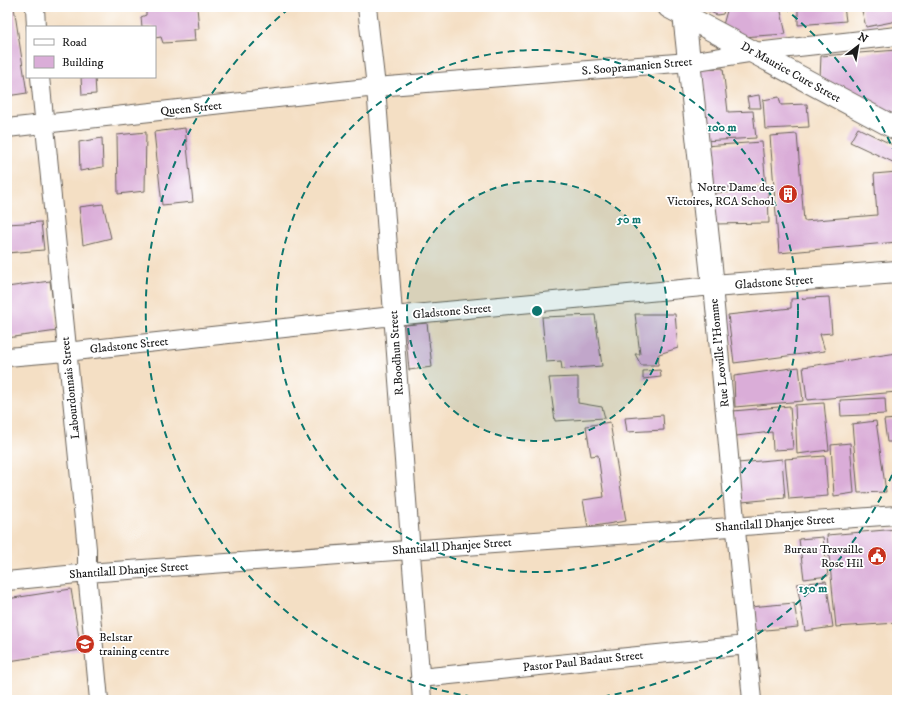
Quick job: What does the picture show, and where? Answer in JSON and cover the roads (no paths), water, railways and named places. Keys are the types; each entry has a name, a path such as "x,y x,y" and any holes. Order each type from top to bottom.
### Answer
{"main road":[{"name":"Dr Maurice Cure Street","path":"679,10 897,130"},
{"name":"Rue Leoville l'Homme","path":"679,10 689,62 713,286"},
{"name":"Gladstone Street","path":"713,286 897,272"}],"street":[{"path":"35,7 36,26"},
{"name":"R.Boodhun Street","path":"367,7 376,87 422,700"},
{"name":"S. Soopramanien Street","path":"376,87 689,62 755,52 897,36"},
{"name":"Labourdonnais Street","path":"40,78 43,124 87,549 87,573 100,700"},
{"name":"Queen Street","path":"7,128 376,87"},
{"name":"Gladstone Street","path":"7,356 66,352 393,316 713,286"},
{"name":"Rue Leoville l'Homme","path":"713,286 752,700"},
{"name":"Shantilall Dhanjee Street","path":"7,581 87,573 410,549 897,515"},
{"name":"Pastor Paul Badaut Street","path":"420,678 747,645"}],"place":[{"name":"Notre Dame des Victoires, RCA School","path":"788,194"},
{"name":"Bureau Travaille Rose Hil","path":"877,556"},
{"name":"Belstar training centre","path":"85,644"}]}
